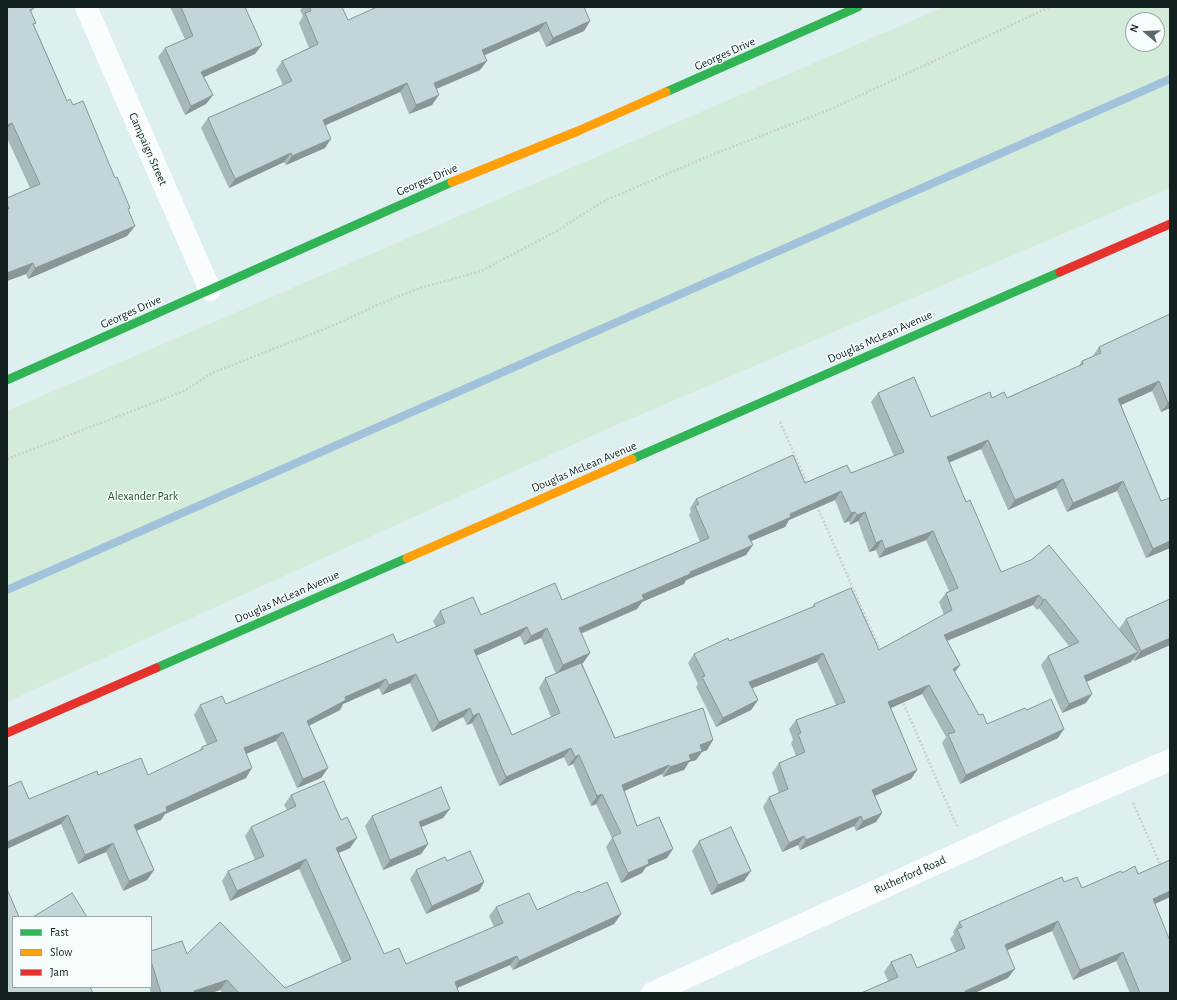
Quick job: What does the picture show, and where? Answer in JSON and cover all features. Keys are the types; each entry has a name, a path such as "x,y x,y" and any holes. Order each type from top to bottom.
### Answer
{"street":[{"name":"Campaign Street","path":"86,7 210,290"},
{"name":"Georges Drive","path":"7,380 419,195 578,131 858,7"},
{"name":"Douglas McLean Avenue","path":"7,733 1170,224"},
{"name":"Rutherford Road","path":"652,993 968,849 1170,760"}],"path":[{"path":"7,459 184,390 212,373 332,326 384,302 420,288 481,271 557,231 602,202 709,156 831,109 1050,7"},
{"path":"770,400 808,486"},
{"path":"815,501 882,653"},
{"path":"901,697 968,849"},
{"path":"1123,780 1164,872"}],"green space":[{"name":"Alexander Park","path":"944,7 1170,7 1170,188 605,430 7,702 7,411"}],"building":[{"path":"7,7 34,8 30,10 36,23 33,24 67,101 70,99 73,105 83,101 115,178 117,177 130,208 128,209 135,226 35,268 33,263 7,273 7,209 9,209 7,198 40,184 12,123 7,125"},
{"path":"181,7 245,7 262,45 201,72 213,95 191,106 165,48 193,36"},
{"path":"310,7 342,7 348,20 377,7 584,7 590,21 553,38 546,22 482,50 487,61 434,83 439,95 416,105 407,83 323,120 331,139 292,156 291,153 235,179 208,118 292,81 282,61 318,44 305,13 311,11"},
{"path":"1170,314 1170,402 1168,403 1159,381 1118,399 1161,501 1170,498 1170,541 1153,549 1123,481 1073,503 1063,479 1015,500 988,440 947,457 966,502 970,500 1001,572 1031,560 1049,545 1138,652 1084,676 1092,694 1069,704 1048,656 1079,642 1045,599 1043,600 1039,595 944,635 960,665 953,669 979,715 983,714 987,724 1025,708 1027,710 1051,699 1064,729 966,775 948,734 955,732 929,685 888,702 917,770 872,790 882,813 863,821 861,816 806,840 804,836 789,843 769,797 788,789 779,763 805,752 798,734 801,733 796,720 845,702 823,653 749,682 758,700 723,718 702,677 705,676 694,654 728,638 729,641 815,606 814,604 851,588 879,650 952,610 946,593 958,588 933,531 885,549 882,540 876,543 865,512 857,515 855,512 851,513 841,491 790,514 791,517 748,536 753,545 690,572 690,574 642,595 644,599 579,628 590,653 563,665 547,628 531,636 527,627 474,650 512,735 560,713 545,678 581,663 615,738 703,708 713,740 700,745 702,751 689,755 691,760 670,767 669,765 622,785 637,826 659,817 673,849 648,860 649,864 628,873 612,837 621,833 602,794 597,796 579,755 575,757 571,748 506,777 479,713 473,716 470,708 439,722 416,674 389,685 386,679 345,697 346,700 307,721 328,768 303,779 283,732 244,748 252,768 166,807 167,811 134,825 154,870 129,881 113,843 85,855 68,815 7,842 7,787 21,781 29,799 97,771 98,775 141,758 148,775 203,749 202,747 217,741 200,705 222,696 226,704 393,634 397,643 445,623 440,611 473,597 481,615 555,583 562,600 709,538 695,506 699,504 696,499 793,455 805,483 847,465 851,473 904,452 878,393 914,377 931,417 990,392 992,398 1004,392 1007,398 1083,364 1082,361 1101,353 1099,347"},
{"path":"1170,599 1170,638 1141,651 1126,619"},
{"path":"324,781 341,820 347,817 357,838 336,848 384,954 399,948 406,964 503,923 496,907 529,893 537,910 579,891 581,893 607,882 621,914 519,961 517,956 455,982 459,993 239,993 227,980 194,991 195,993 161,993 152,964 152,951 182,941 187,954 220,922 285,988 351,959 306,859 237,891 228,871 264,856 251,827 296,806 291,795"},
{"path":"441,787 450,809 419,822 428,844 390,860 372,816"},
{"path":"731,827 751,871 718,885 699,841"},
{"path":"470,851 484,882 432,906 416,870 445,857 447,861"},
{"path":"1170,860 1170,891 1153,899 1170,941 1170,993 1140,993 1123,952 1080,970 1058,921 1005,945 1015,969 965,991 966,993 861,993 898,977 891,962 911,954 917,968 965,948 957,929 962,927 959,922 1062,877 1064,882 1077,877 1082,888 1121,871 1122,873 1135,866 1138,874"},
{"path":"7,889 19,916 12,916 12,988 90,988 93,993 7,993"},
{"path":"72,893 86,916 35,916"}],"waterway":[{"path":"7,590 1170,79"}],"traffic: fast":[{"path":"666,92 858,7"},
{"path":"7,380 452,182"},
{"path":"632,459 1060,272"},
{"path":"156,668 407,558"}],"traffic: slow":[{"path":"452,182 578,131 666,92"},
{"path":"407,558 632,459"}],"traffic: jam":[{"path":"1060,272 1170,224"},
{"path":"7,733 156,668"}]}
